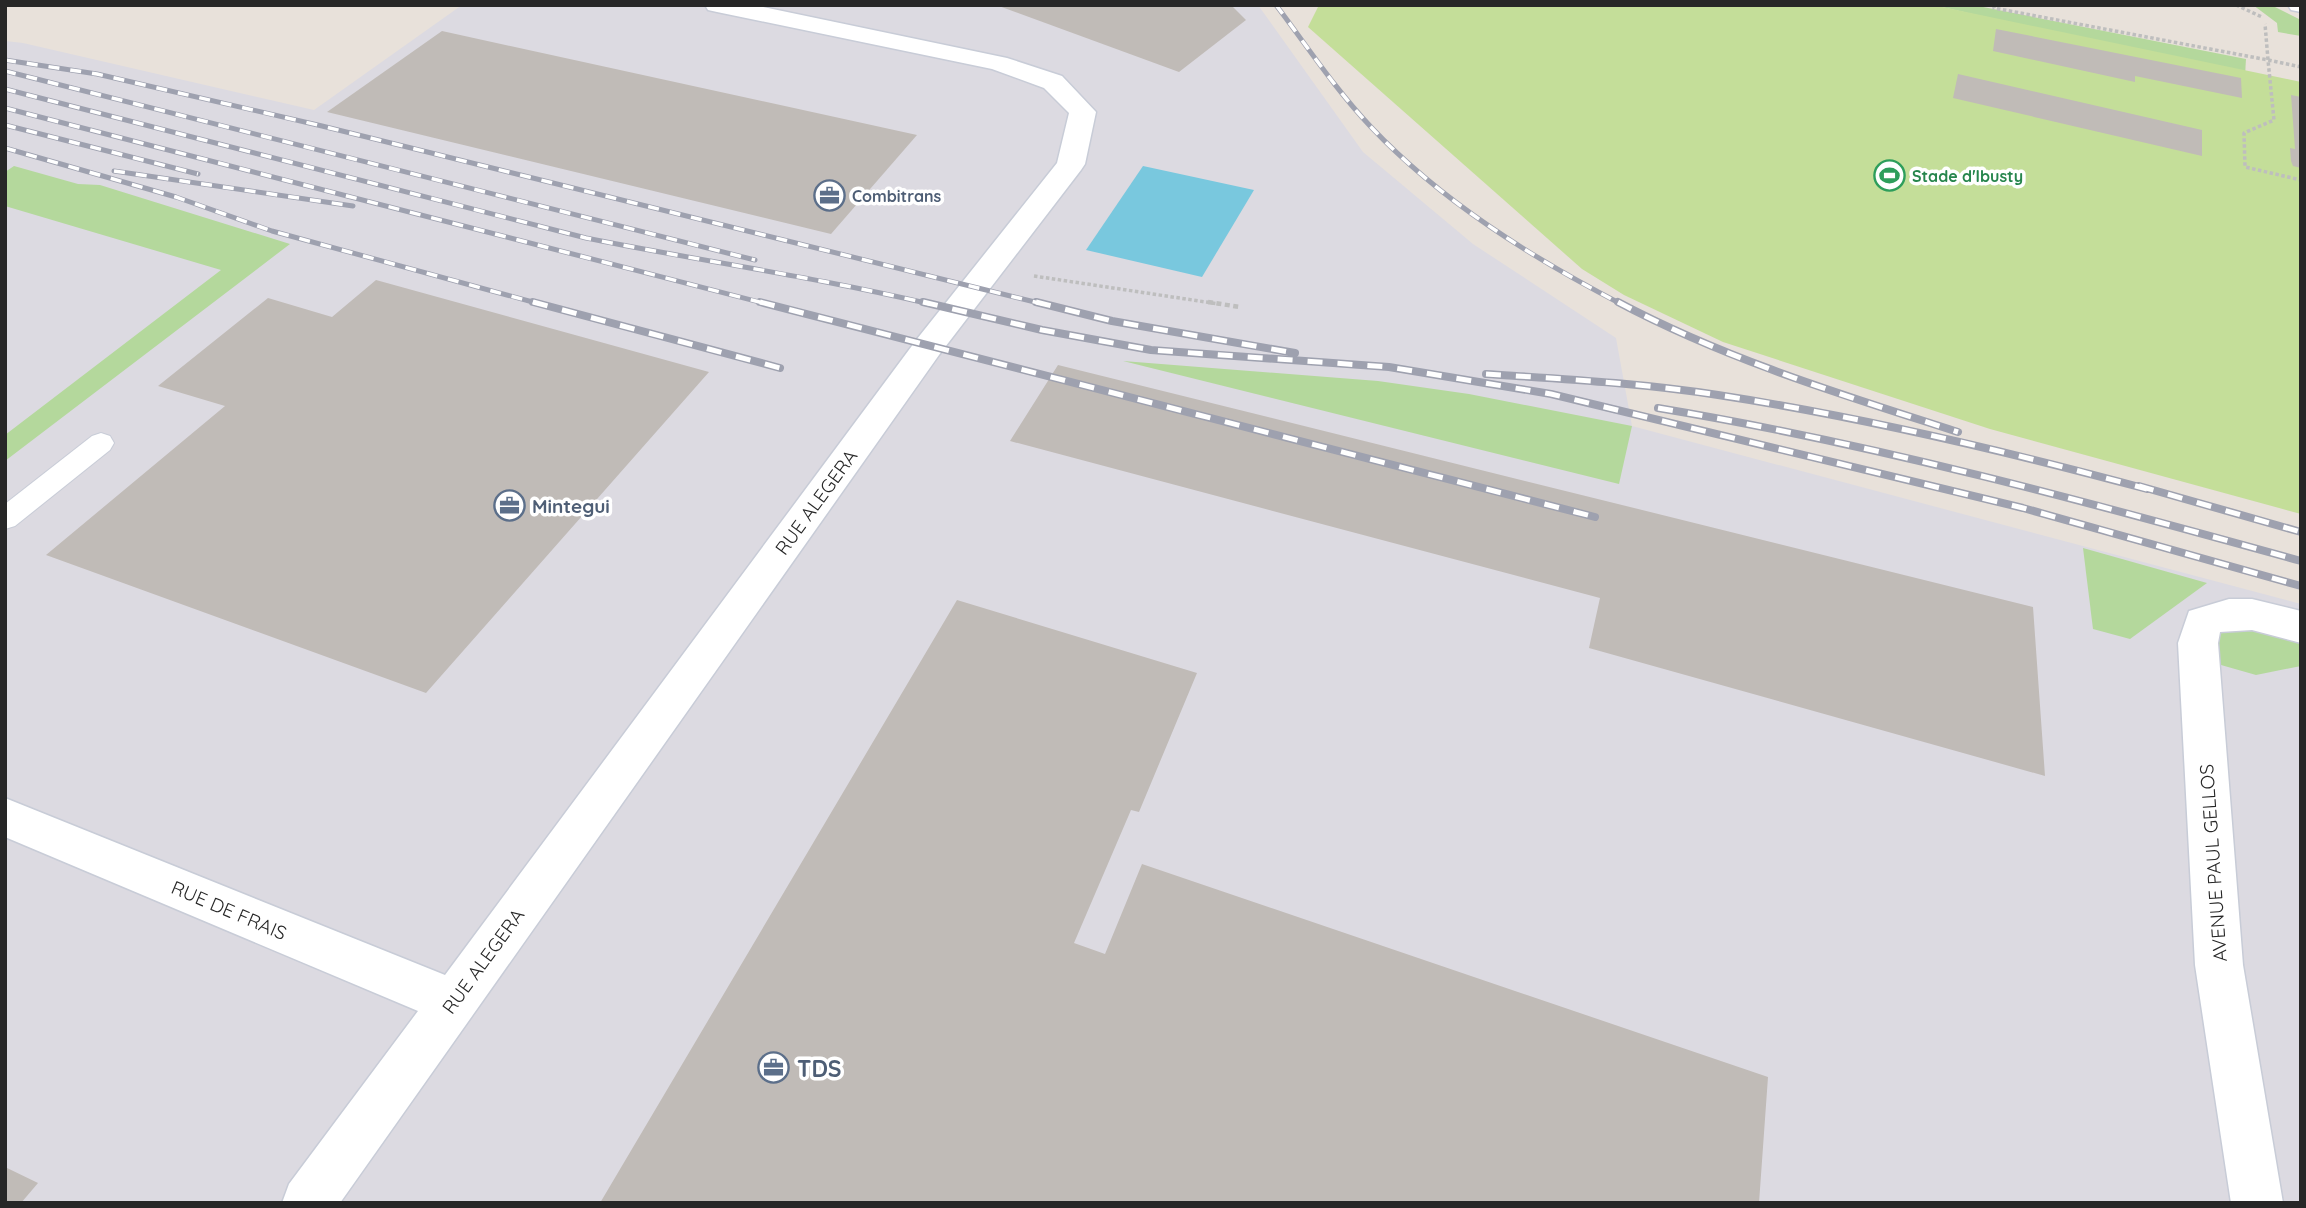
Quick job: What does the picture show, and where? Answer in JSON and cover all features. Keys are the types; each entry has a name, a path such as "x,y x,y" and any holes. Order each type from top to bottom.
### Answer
{"street":[{"name":"RUE ALEGERA","path":"308,1203 813,506 993,263 1071,164 1083,112 1053,82 998,63 717,5"},
{"name":"AVENUE PAUL GELLOS","path":"2256,1203 2219,965 2198,643 2203,622 2225,613 2253,614 2301,627"},
{"name":"RUE DE FRAIS","path":"5,817 453,1002"}],"lane":[{"path":"5,519 101,443"}],"path":[{"path":"1994,5 1994,8 2301,67"},
{"path":"2236,5 2245,7 2265,19 2274,120 2244,132 2245,167 2301,180"},
{"path":"993,263 1038,277 1240,307"}],"shaded area":[{"path":"462,5 1258,5 1363,152 1473,244 1616,338 1632,426 2301,604 2301,1203 5,1203 5,41 314,110"}],"green space":[{"name":"Stade d'Ibusty","path":"1319,5 1933,5 2301,82 2301,514 1990,429 1723,342 1624,295 1582,269 1308,27"},
{"path":"1933,5 1973,5 2246,59 2245,76"},
{"path":"2253,5 2271,5 2301,20 2301,36 2278,32 2277,23"},
{"path":"14,166 78,184 100,185 290,244 5,461 5,435 221,270 5,206 5,172"},
{"path":"1123,361 1378,381 1469,394 1632,426 1619,484"},
{"path":"2083,548 2207,583 2130,639 2093,629"},
{"path":"2236,623 2301,642 2301,666 2256,675 2214,663 2220,628"}],"water":[{"path":"1143,166 1254,190 1202,277 1086,250"}],"building":[{"path":"996,5 1231,5 1246,20 1179,72"},
{"path":"1996,29 2241,78 2242,98 2135,76 2135,82 1993,51"},
{"path":"442,31 917,135 831,234 327,112"},
{"path":"1958,74 2202,130 2202,156 1953,98"},
{"path":"2291,95 2301,97 2301,168 2293,166 2291,161 2290,148 2295,149"},
{"path":"376,280 709,372 426,693 46,555 225,406 158,386 268,298 332,317"},
{"path":"1058,365 2033,607 2045,776 1589,648 1600,598 1010,441"},
{"path":"957,600 1197,673 1139,812 1131,810 1074,943 1105,954 1142,864 1768,1077 1759,1203 600,1203"},
{"path":"5,1167 38,1183 21,1203 5,1203"}],"railway":[{"path":"1276,5 1333,83 1398,154 1488,226 1621,304"},
{"path":"5,60 97,74 322,126 1043,304"},
{"path":"5,71 755,260"},
{"path":"5,89 586,238 930,304"},
{"path":"5,108 767,304"},
{"path":"5,125 198,174"},
{"path":"5,148 176,197 272,231 540,304"},
{"path":"114,171 353,206"},
{"path":"533,302 780,368"},
{"path":"760,302 1595,517"},
{"path":"923,302 1042,330 1151,350 1389,367 1551,394 2023,508 2301,586"},
{"path":"1036,302 1112,321 1295,353"},
{"path":"1618,302 1742,358 1828,390 1958,432"},
{"path":"1486,374 1660,387 1772,404 1934,436 2147,489"},
{"path":"1658,408 1820,439 1981,476 2301,561"},
{"path":"2139,486 2301,532"}],"place":[{"name":"Stade d'Ibusty","path":"1889,176"},
{"name":"Combitrans","path":"829,196"},
{"name":"Mintegui","path":"509,506"},
{"name":"TDS","path":"774,1068"}]}
